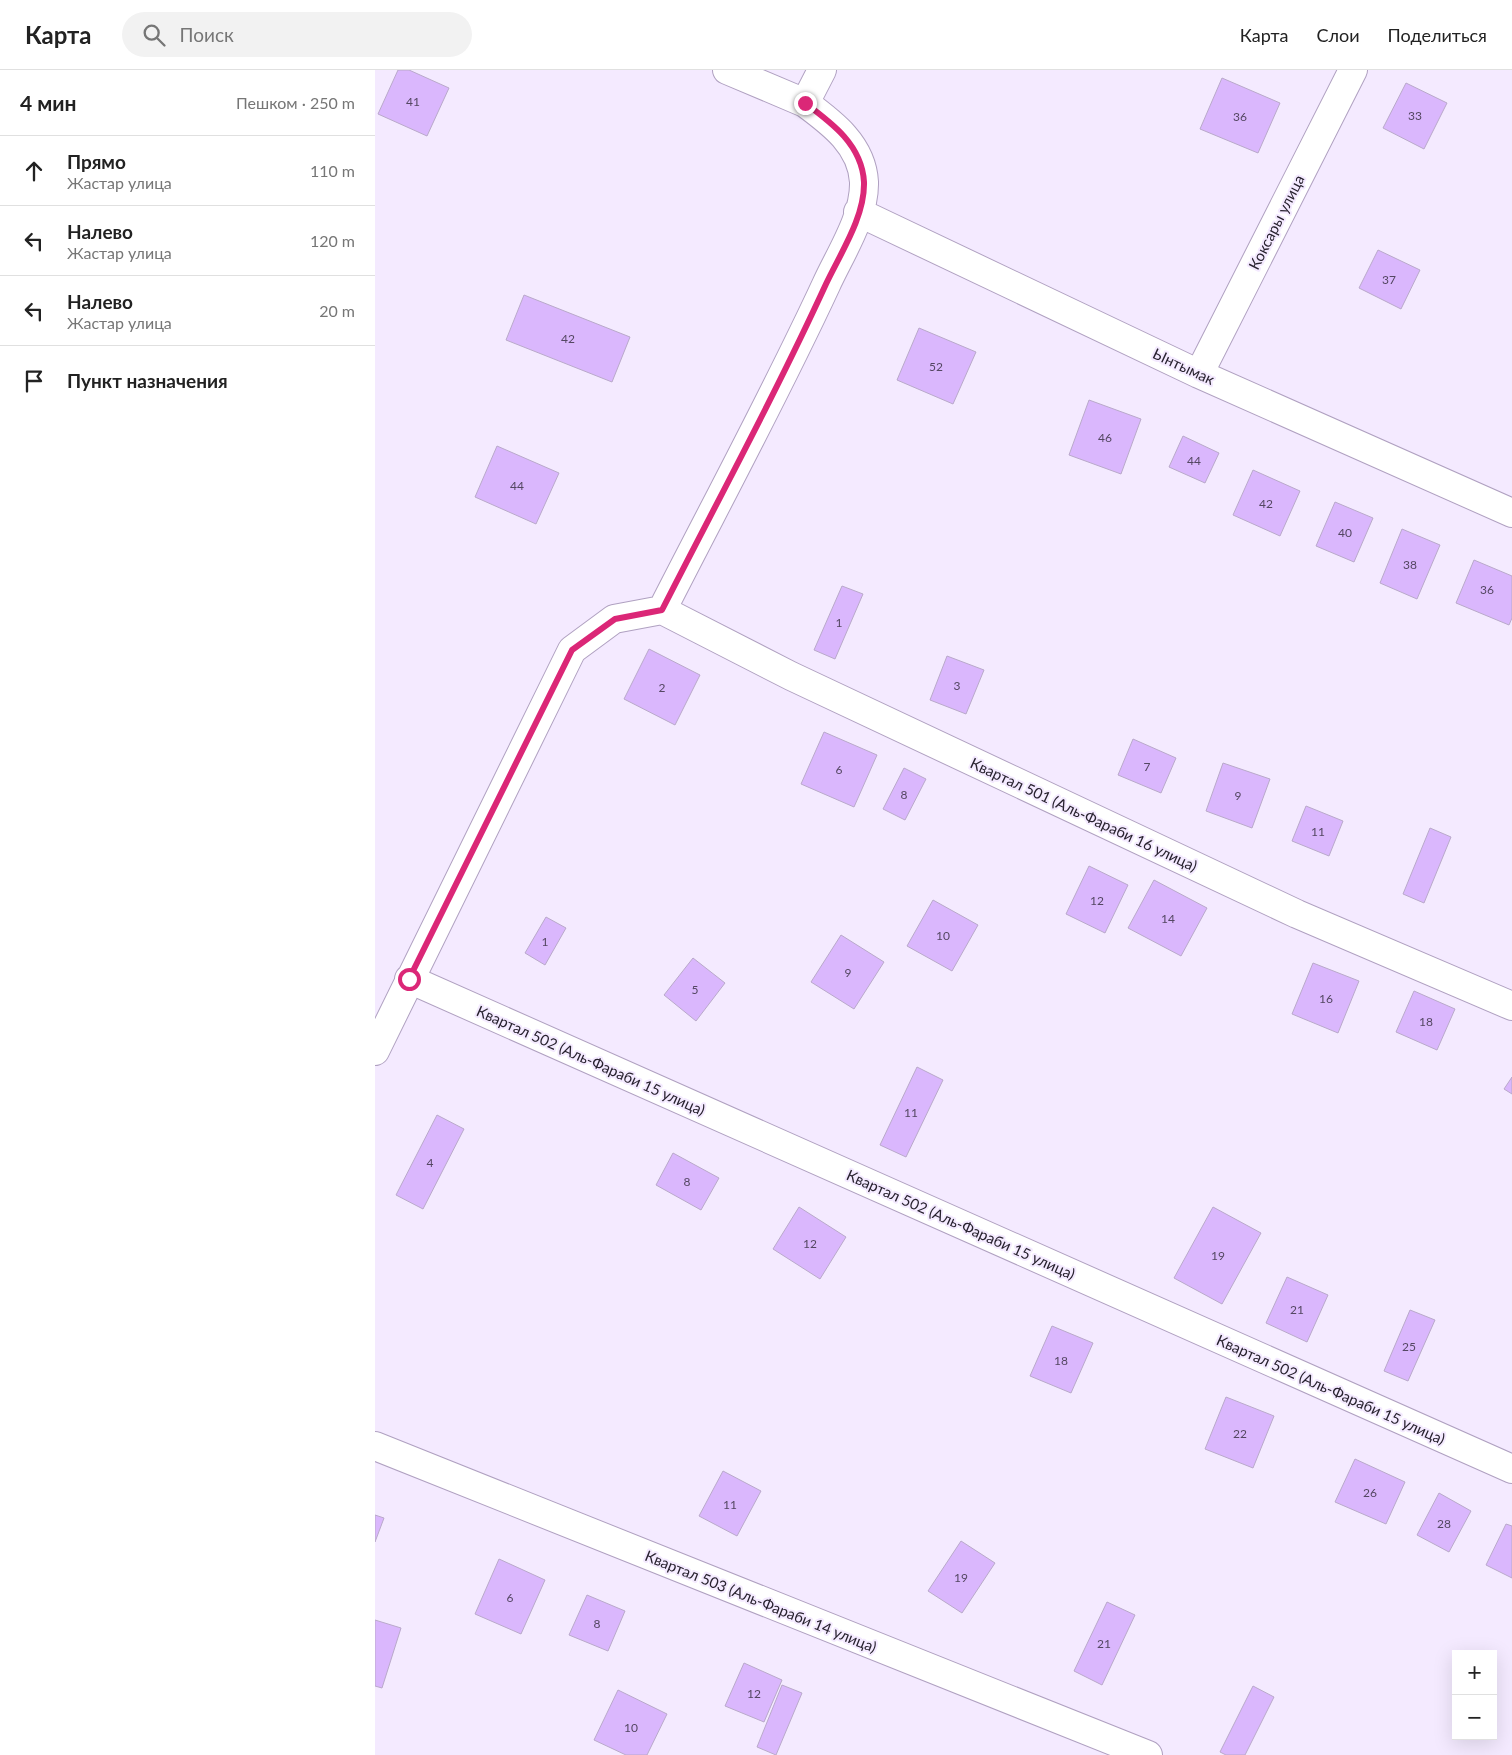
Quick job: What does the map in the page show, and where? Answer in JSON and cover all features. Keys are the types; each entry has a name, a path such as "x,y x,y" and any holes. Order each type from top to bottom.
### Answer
{"street":[{"path":"375,1051 572,650 615,619 662,610 800,340 858,212 864,181 856,152 838,127 805,103 727,70"},
{"path":"805,103 822,70"},
{"name":"Коксары улица","path":"1199,374 1353,70"},
{"name":"Ынтымак","path":"858,212 1199,374 1512,513"},
{"name":"Квартал 501 (Аль-Фараби 16 улица)","path":"662,610 791,676 1297,914 1512,1006"},
{"name":"Квартал 502 (Аль-Фараби 15 улица)","path":"409,979 1512,1469"},
{"name":"Квартал 503 (Аль-Фараби 14 улица)","path":"375,1446 1148,1755"}],"building":[{"path":"398,70 409,70 449,88 427,136 378,114"},
{"path":"1222,78 1280,103 1258,153 1200,129"},
{"path":"1406,83 1447,103 1424,149 1383,128"},
{"path":"1378,250 1420,270 1401,309 1359,288"},
{"path":"524,295 630,337 612,382 506,340"},
{"path":"919,328 976,352 953,404 897,380"},
{"path":"1089,400 1141,419 1121,474 1069,455"},
{"path":"1183,436 1219,453 1205,483 1169,467"},
{"path":"497,446 559,473 536,524 475,497"},
{"path":"1253,470 1300,491 1280,536 1233,515"},
{"path":"1335,502 1373,518 1354,562 1316,546"},
{"path":"1402,529 1440,545 1417,599 1380,583"},
{"path":"1474,560 1512,576 1512,618 1509,625 1456,603"},
{"path":"842,586 863,594 835,659 814,650"},
{"path":"649,649 700,675 675,725 624,699"},
{"path":"947,656 984,670 966,714 930,700"},
{"path":"824,732 877,755 854,807 801,784"},
{"path":"1133,739 1176,758 1161,793 1118,775"},
{"path":"1223,763 1270,779 1252,828 1206,811"},
{"path":"904,768 926,779 905,820 883,809"},
{"path":"1306,806 1343,821 1329,856 1292,841"},
{"path":"1430,828 1451,837 1424,903 1403,894"},
{"path":"1089,866 1128,885 1105,933 1066,914"},
{"path":"1154,880 1207,908 1181,956 1128,928"},
{"path":"933,900 978,925 952,971 907,946"},
{"path":"546,917 566,928 545,965 525,953"},
{"path":"841,935 884,962 854,1009 811,982"},
{"path":"693,958 725,983 696,1021 664,995"},
{"path":"1313,963 1359,981 1338,1033 1292,1014"},
{"path":"1414,991 1455,1009 1437,1050 1396,1032"},
{"path":"917,1067 943,1080 906,1157 880,1145"},
{"path":"1512,1077 1512,1094 1504,1089"},
{"path":"437,1115 464,1129 423,1209 396,1195"},
{"path":"673,1153 719,1178 701,1210 656,1185"},
{"path":"799,1207 846,1237 820,1279 773,1249"},
{"path":"1213,1207 1261,1233 1222,1304 1174,1278"},
{"path":"1287,1277 1328,1295 1307,1342 1266,1323"},
{"path":"1410,1310 1435,1320 1408,1381 1384,1371"},
{"path":"1052,1326 1093,1343 1071,1393 1030,1376"},
{"path":"1226,1397 1274,1416 1253,1468 1205,1449"},
{"path":"1355,1459 1405,1482 1386,1524 1335,1502"},
{"path":"723,1471 761,1491 737,1536 699,1516"},
{"path":"1439,1493 1471,1511 1449,1552 1417,1535"},
{"path":"375,1515 384,1518 375,1542"},
{"path":"1506,1524 1512,1526 1512,1578 1486,1565"},
{"path":"961,1541 995,1563 962,1613 928,1591"},
{"path":"499,1559 545,1580 521,1634 475,1614"},
{"path":"587,1595 625,1611 608,1651 569,1635"},
{"path":"1107,1602 1135,1615 1102,1685 1074,1671"},
{"path":"375,1620 401,1628 382,1688 375,1686"},
{"path":"744,1663 782,1680 764,1722 725,1706"},
{"path":"782,1685 802,1693 776,1755 757,1747"},
{"path":"1253,1686 1274,1697 1245,1755 1226,1755 1220,1752"},
{"path":"618,1690 667,1714 647,1755 626,1755 594,1740"}],"route":[{"path":"409,979 572,650 615,619 662,610 800,340 853,226 861,203 864,181 856,152 838,127 805,103"}]}
